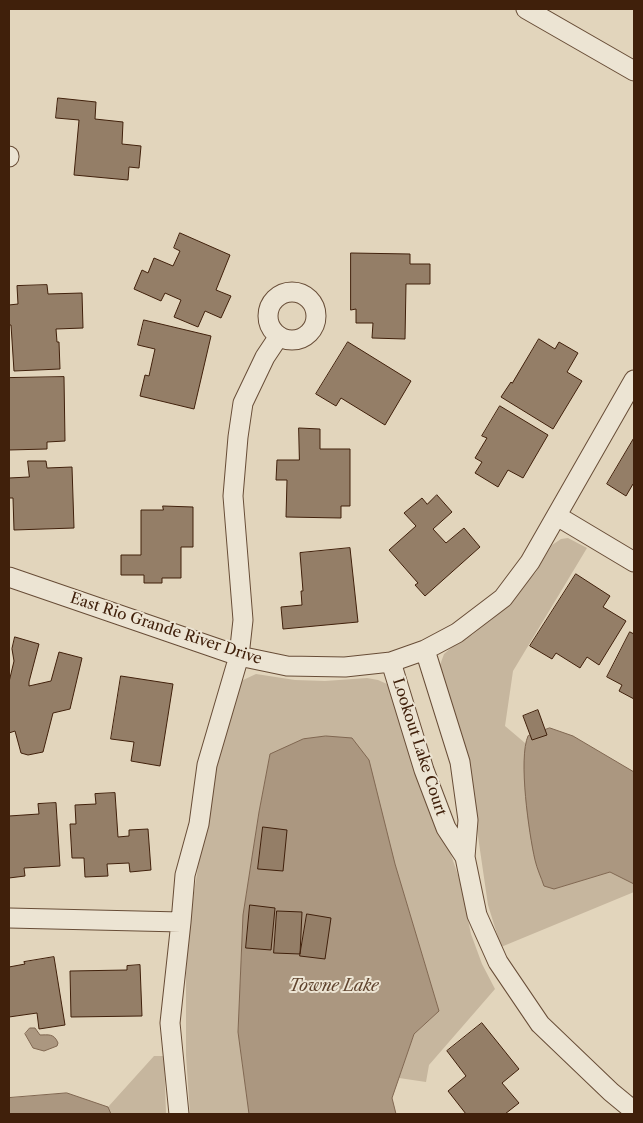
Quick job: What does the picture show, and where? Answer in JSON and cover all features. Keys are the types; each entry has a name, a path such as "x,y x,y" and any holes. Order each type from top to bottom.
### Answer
{"street":[{"path":"526,9 634,71"},
{"path":"178,1114 170,1023 184,875 199,824 207,765 239,656 243,620 233,496 238,437 243,403 265,357 279,336"},
{"name":"East Rio Grande River Drive","path":"9,577 239,656 287,666 346,667 391,662 425,650 457,633 503,598 530,562 634,380"},
{"path":"557,516 634,562"},
{"name":"Lookout Lake Court","path":"425,650 460,762 468,820 465,857 477,915 498,962 540,1024 611,1092 634,1111"},
{"name":"Lookout Lake Court","path":"391,662 424,770 446,828 465,857"},
{"path":"9,918 181,922"}],"shaded area":[{"path":"568,538 587,548 513,671 505,726 525,743 525,784 535,860 554,889 610,872 634,884 634,892 501,947 488,905 465,747 440,676 440,665 444,654 455,644 472,635 496,616 536,572 552,545 561,539"},
{"path":"256,674 295,680 325,681 367,678 387,684 396,696 459,878 471,934 482,964 495,989 429,1065 426,1082 399,1078 414,1034 439,1011 395,864 369,761 270,754 243,915 238,1032 249,1114 190,1114 186,1055 186,974 188,936 194,892 214,768 241,681"},
{"path":"154,1056 164,1056 166,1114 111,1114 108,1107"}],"water":[{"path":"550,728 573,736 634,772 634,884 610,872 554,889 544,886 536,863 530,833 524,761 528,736"},
{"name":"Towne Lake","path":"326,736 352,738 369,760 395,864 439,1011 414,1034 392,1098 396,1114 249,1114 238,1032 243,915 270,754 303,739"},
{"path":"30,1028 35,1028 40,1035 53,1036 58,1043 57,1046 44,1051 33,1048 25,1034"},
{"path":"67,1093 108,1107 111,1114 9,1114 9,1098"}],"building":[{"path":"58,98 96,102 95,119 123,122 122,144 141,146 139,168 129,167 128,180 74,175 79,120 56,118"},
{"path":"180,233 230,255 216,290 231,296 221,318 205,311 198,327 174,317 181,300 165,293 161,301 134,289 142,270 148,273 154,258 173,266 180,251 174,248"},
{"path":"351,253 410,254 410,264 430,264 430,284 406,284 405,339 372,338 373,323 356,323 356,309 351,310"},
{"path":"47,285 48,294 82,293 83,328 56,329 57,342 59,342 60,369 14,371 11,325 9,325 9,305 18,304 17,286"},
{"path":"144,320 211,336 194,409 140,396 145,375 149,376 155,349 138,345"},
{"path":"539,339 555,349 559,342 578,353 567,372 582,381 553,429 501,397 512,383"},
{"path":"348,342 411,381 385,425 341,398 336,406 316,394"},
{"path":"64,377 65,441 47,442 47,449 9,450 9,378"},
{"path":"500,406 548,435 523,478 508,470 498,487 475,473 482,462 475,458 487,438 482,436"},
{"path":"299,428 320,429 320,449 350,449 350,506 341,506 341,518 286,517 287,480 276,480 277,460 299,460"},
{"path":"634,438 634,485 626,496 607,484"},
{"path":"28,461 46,461 47,468 72,467 74,528 14,530 13,498 9,498 9,478 29,477"},
{"path":"437,495 452,512 433,529 446,543 464,528 480,547 425,596 415,585 418,583 389,550 416,526 404,513 422,498 427,504"},
{"path":"163,506 193,507 193,547 181,547 181,578 162,578 162,583 144,583 144,575 121,575 121,555 141,555 141,510 163,510"},
{"path":"350,548 358,622 283,629 281,607 302,605 301,591 303,591 300,553"},
{"path":"576,574 610,596 603,607 626,621 599,665 587,657 580,668 556,653 552,659 530,646"},
{"path":"630,632 634,634 634,699 619,691 622,685 607,677"},
{"path":"15,637 39,644 29,686 51,681 59,652 82,658 70,709 53,713 43,752 28,755 21,753 15,731 9,733 9,682 14,661 12,649"},
{"path":"121,676 173,684 160,766 131,761 134,742 111,739"},
{"path":"538,710 547,735 532,740 523,716"},
{"path":"115,793 118,837 129,836 129,830 148,829 151,870 130,872 129,863 107,864 108,876 85,877 84,858 72,858 70,824 76,824 75,805 96,804 95,794"},
{"path":"56,803 60,866 24,868 25,876 9,878 9,816 39,814 38,804"},
{"path":"263,827 287,830 283,871 258,869"},
{"path":"250,905 275,908 271,950 246,948"},
{"path":"277,911 302,912 300,954 274,953"},
{"path":"307,914 331,918 325,959 300,956"},
{"path":"54,957 65,1025 39,1029 37,1013 9,1017 9,967 25,964 24,962"},
{"path":"140,965 142,1016 71,1017 70,971 127,970 127,966"},
{"path":"482,1023 519,1069 502,1083 519,1103 505,1114 466,1114 448,1091 466,1076 447,1051"}]}
